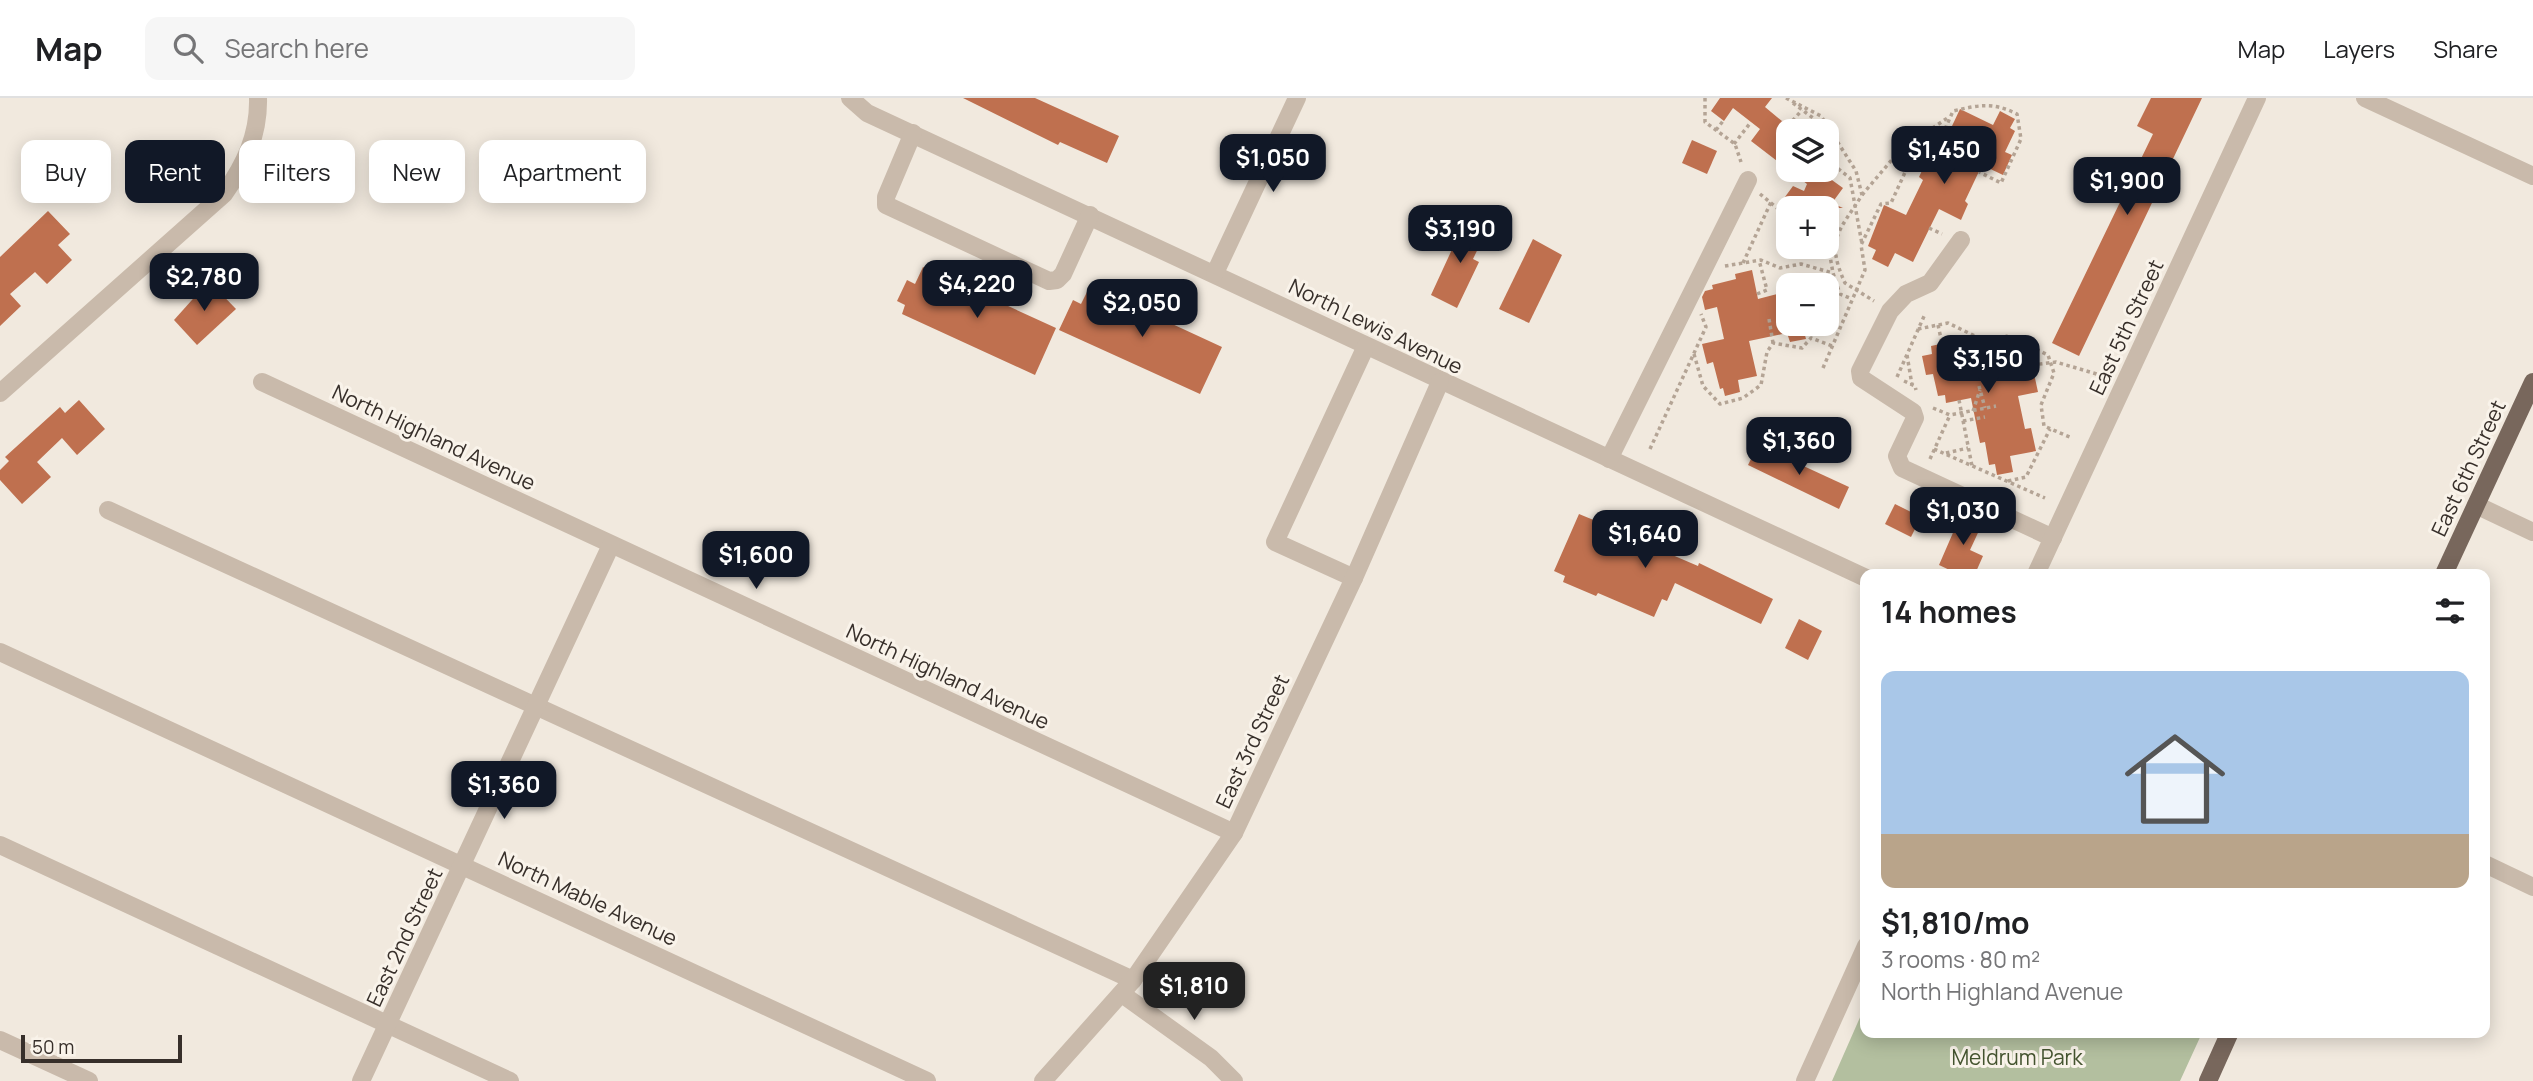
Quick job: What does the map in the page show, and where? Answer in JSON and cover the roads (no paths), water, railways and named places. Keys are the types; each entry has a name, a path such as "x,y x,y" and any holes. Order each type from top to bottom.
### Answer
{"main road":[{"name":"East 6th Street","path":"2446,569 2533,382"},
{"path":"2208,1081 2227,1038"}],"street":[{"path":"0,393 224,194 248,156 257,124 258,98"},
{"name":"North Lewis Avenue","path":"850,98 867,113 1860,575"},
{"path":"1215,273 1297,98"},
{"name":"East 5th Street","path":"2038,569 2257,98"},
{"path":"2365,98 2533,176"},
{"path":"913,133 886,197 886,205 1049,281 1057,280 1090,215"},
{"path":"1609,459 1747,181"},
{"path":"1961,240 1930,283 1906,294 1890,311 1860,371 1861,378 1913,412 1915,418 1897,456 1902,468 2053,538"},
{"path":"1354,578 1276,542 1366,346"},
{"name":"North Highland Avenue","path":"262,382 1234,833"},
{"name":"East 3rd Street","path":"1043,1081 1127,987 1234,833 1354,578 1440,382"},
{"path":"2476,505 2533,532"},
{"path":"108,510 536,706 1127,987 1234,1081"},
{"name":"East 2nd Street","path":"361,1081 611,545"},
{"name":"North Mable Avenue","path":"1,655 927,1081"},
{"path":"0,845 510,1081"},
{"path":"2490,866 2533,887"},
{"path":"1805,1081 1860,959"},
{"path":"0,1040 89,1081"}],"park label":[{"name":"Meldrum Park","path":"2017,1057"}]}
